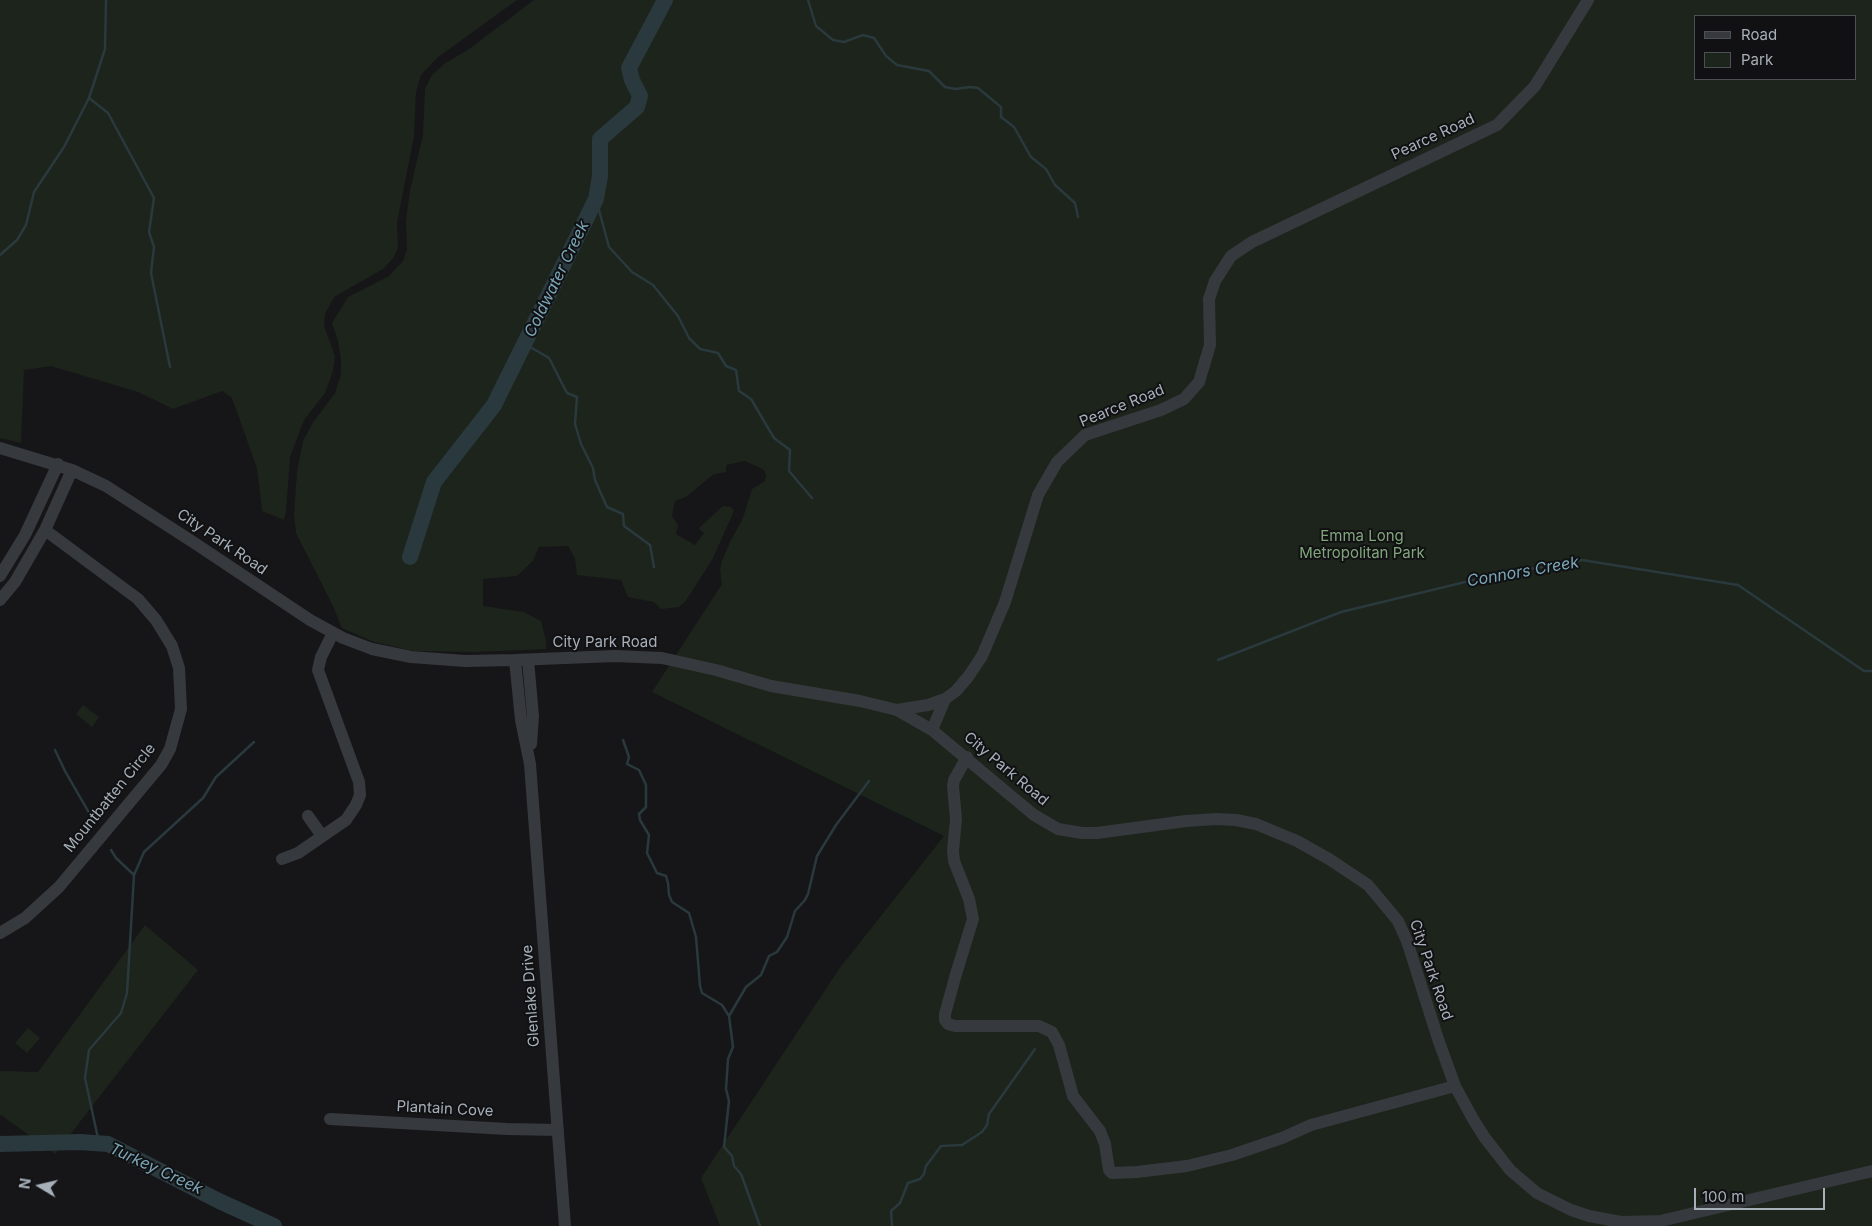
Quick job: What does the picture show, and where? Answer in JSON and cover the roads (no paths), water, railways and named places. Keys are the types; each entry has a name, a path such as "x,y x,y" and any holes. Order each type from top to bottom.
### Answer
{"street":[{"name":"Pearce Road","path":"897,710 928,705 945,699 956,691 982,656 1005,602 1038,495 1057,462 1085,435 1161,410 1184,398 1199,382 1210,345 1209,299 1215,281 1231,256 1252,242 1497,125 1535,86 1588,0"},
{"name":"City Park Road","path":"0,448 58,464 128,499 310,620 372,649 411,657 465,660 528,660 615,656 662,658 716,670 771,686 860,701 897,710 932,730 967,757 1034,815 1058,829 1082,833 1097,833 1186,821 1236,820 1273,830 1305,845 1352,873 1368,885 1398,921 1407,941 1455,1086 1485,1138 1510,1170 1537,1193 1562,1206 1589,1216 1621,1222 1660,1222 1872,1171"},
{"path":"0,576 24,535 58,464"},
{"path":"0,600 15,582 45,530 72,470"},
{"name":"Mountbatten Circle","path":"0,933 25,918 58,887 161,764 170,749 181,709 179,668 172,646 156,620 138,599 45,530"},
{"path":"282,859 298,853 346,820 360,795 359,782 318,670 321,657 333,632"},
{"name":"Glenlake Drive","path":"515,660 521,720 530,764 565,1226"},
{"name":"Glenlake Drive","path":"528,660 533,716 530,764"},
{"path":"932,730 945,699"},
{"path":"967,757 954,780 953,786 956,819 953,851 954,861 969,899 973,918 945,1014 945,1020 948,1024 955,1026 1040,1026 1052,1032 1059,1045 1073,1096 1100,1131 1105,1144 1109,1170 1112,1172 1138,1172 1172,1168 1232,1155 1282,1138 1311,1125 1455,1086"},
{"path":"308,816 322,836"},
{"name":"Plantain Cove","path":"330,1119 558,1130"}],"waterway":[{"path":"106,0 105,49 89,98 108,113 154,198 149,232 154,247 151,273 170,367"},
{"name":"Coldwater Creek","path":"410,557 434,482 494,405 596,199 600,176 600,139 637,107 640,96 632,80 629,68 665,0"},
{"path":"808,0 816,26 833,40 844,42 863,35 874,38 886,56 897,65 929,71 945,87 955,89 978,88 1001,107 1001,117 1014,127 1031,157 1046,169 1055,185 1075,203 1078,217"},
{"path":"0,255 17,240 26,225 34,192 64,147 89,98"},
{"path":"596,199 609,247 632,272 653,285 678,316 689,338 700,349 718,353 726,366 736,370 739,391 751,399 774,438 790,450 789,471 812,498"},
{"path":"525,344 549,358 567,393 577,397 575,424 581,444 593,468 595,480 607,507 623,514 624,526 650,545 654,567"},
{"name":"Connors Creek","path":"1218,660 1341,612 1490,576 1582,560 1738,585 1864,671 1872,671"},
{"path":"623,740 629,757 627,764 639,770 646,785 646,807 639,814 640,820 649,835 647,853 657,873 666,876 672,902 689,913 696,937 702,993 722,1005 729,1016 733,1047 728,1059 726,1089 729,1101 724,1147 732,1156 734,1166 741,1174 760,1226"},
{"path":"99,1143 85,1078 89,1050 121,1013 127,993 134,875 144,852 203,798 216,777 254,742"},
{"path":"55,750 92,818"},
{"path":"729,1016 746,987 761,975 769,956 777,952 787,937 795,911 808,894 817,856 836,825 869,781"},
{"path":"111,850 116,858 134,875"},
{"path":"892,1226 891,1211 900,1203 908,1183 920,1179 924,1174 926,1166 941,1146 962,1145 982,1132 987,1125 989,1114 1035,1049"},
{"name":"Turkey Creek","path":"0,1144 80,1142 108,1144 219,1201 274,1226"}],"park label":[{"name":"Emma Long Metropolitan Park","path":"1362,544"}]}
